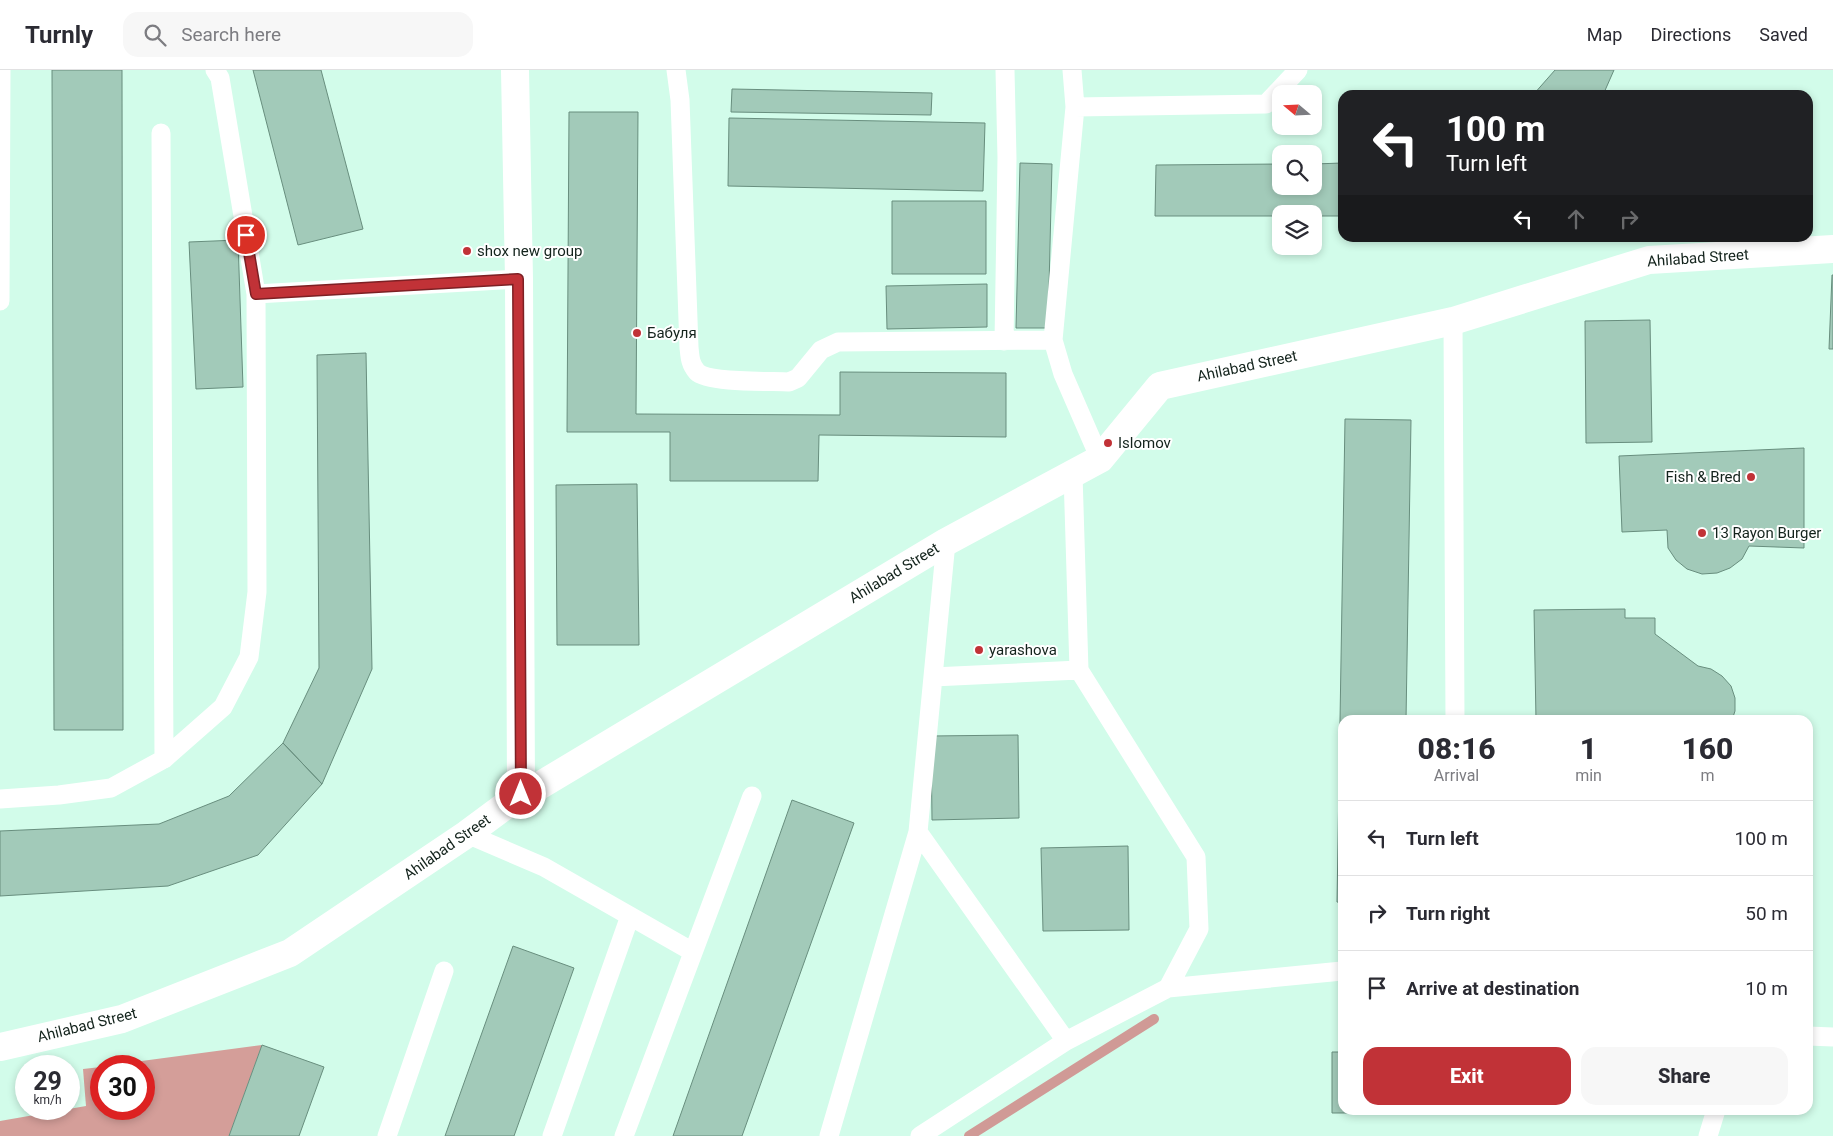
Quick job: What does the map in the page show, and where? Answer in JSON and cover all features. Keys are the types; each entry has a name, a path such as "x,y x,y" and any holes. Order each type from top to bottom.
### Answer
{"street":[{"path":"515,70 521,794"},
{"name":"Ahilabad Street","path":"0,1047 122,1019 290,953 467,834 521,794 539,786 946,542 1100,459 1160,386 1453,321 1648,260 1833,249"}],"lane":[{"path":"0,301 1,70"},
{"path":"0,799 59,795 111,788 164,759 223,707 249,657 257,592 256,294 220,78 215,70"},
{"path":"676,70 680,100 689,347 691,364 699,374 711,378 790,382 798,378 821,350 838,342 1053,340"},
{"path":"1004,341 1008,158 1006,70"},
{"path":"1072,70 1075,108 1053,340 1063,374 1100,459"},
{"path":"1075,108 1266,104 1298,70"},
{"path":"161,133 164,759"},
{"path":"256,294 518,279"},
{"path":"1453,321 1456,715"},
{"path":"1073,474 1079,670 1196,857 1199,929 1168,988"},
{"path":"829,1136 918,832 946,542"},
{"path":"933,677 1079,670"},
{"path":"624,1136 752,796"},
{"path":"918,832 1066,1041"},
{"path":"467,834 544,868 693,952"},
{"path":"552,1136 630,916"},
{"path":"387,1136 444,971"},
{"path":"920,1136 1066,1041 1168,988 1338,971"},
{"path":"1813,1036 1833,1038"},
{"path":"1708,1136 1714,1115"}],"shaded area":[{"path":"262,1045 229,1136 0,1136 0,1121 15,1118 15,1120 80,1120 80,1107 86,1106 83,1069 90,1068 90,1120 155,1120 155,1059"}],"building":[{"path":"52,70 122,70 123,730 54,730"},
{"path":"253,70 321,70 363,229 298,245"},
{"path":"1555,70 1614,70 1605,90 1537,90"},
{"path":"732,89 932,93 931,115 731,112"},
{"path":"569,112 638,112 636,414 840,415 840,372 1006,373 1006,437 819,435 818,481 670,481 670,432 567,432"},
{"path":"729,118 985,123 983,191 728,186"},
{"path":"1020,163 1052,164 1048,328 1016,328"},
{"path":"1338,163 1338,216 1322,216 1322,205 1272,205 1272,216 1155,216 1156,165 1272,164 1272,195 1322,195 1322,164"},
{"path":"892,201 986,201 986,274 892,274"},
{"path":"238,240 243,387 196,389 189,242"},
{"path":"1832,275 1833,349 1829,349"},
{"path":"987,284 987,327 887,329 886,286"},
{"path":"1650,320 1652,442 1586,443 1585,321"},
{"path":"366,353 372,669 322,784 283,743 319,668 317,355"},
{"path":"1345,419 1411,420 1406,715 1340,715"},
{"path":"1804,448 1804,548 1749,546 1742,559 1730,568 1717,573 1702,574 1687,569 1676,560 1668,548 1667,530 1622,532 1619,456"},
{"path":"637,484 639,645 557,645 556,485"},
{"path":"1625,609 1625,618 1655,618 1655,634 1698,666 1711,669 1722,676 1731,686 1735,698 1734,715 1536,715 1534,610"},
{"path":"1018,735 1019,818 932,820 931,736"},
{"path":"283,743 322,784 258,855 168,886 0,896 0,831 159,824 229,796"},
{"path":"792,800 854,823 742,1136 673,1136"},
{"path":"1338,842 1338,902 1337,902"},
{"path":"1128,846 1129,930 1043,931 1041,848"},
{"path":"513,946 574,968 514,1136 445,1136"},
{"path":"262,1045 324,1067 299,1136 229,1136"},
{"path":"1332,1052 1338,1052 1338,1113 1332,1113"}],"waterway":[{"path":"969,1136 1154,1019"}],"place":[{"name":"shox new group","path":"467,251"},
{"name":"Бабуля","path":"637,333"},
{"name":"Islomov","path":"1108,443"},
{"name":"Fish & Bred","path":"1751,477"},
{"name":"13 Rayon Burger","path":"1702,533"},
{"name":"yarashova","path":"979,650"}],"route":[{"path":"246,235 256,294 518,279 521,794"}]}
